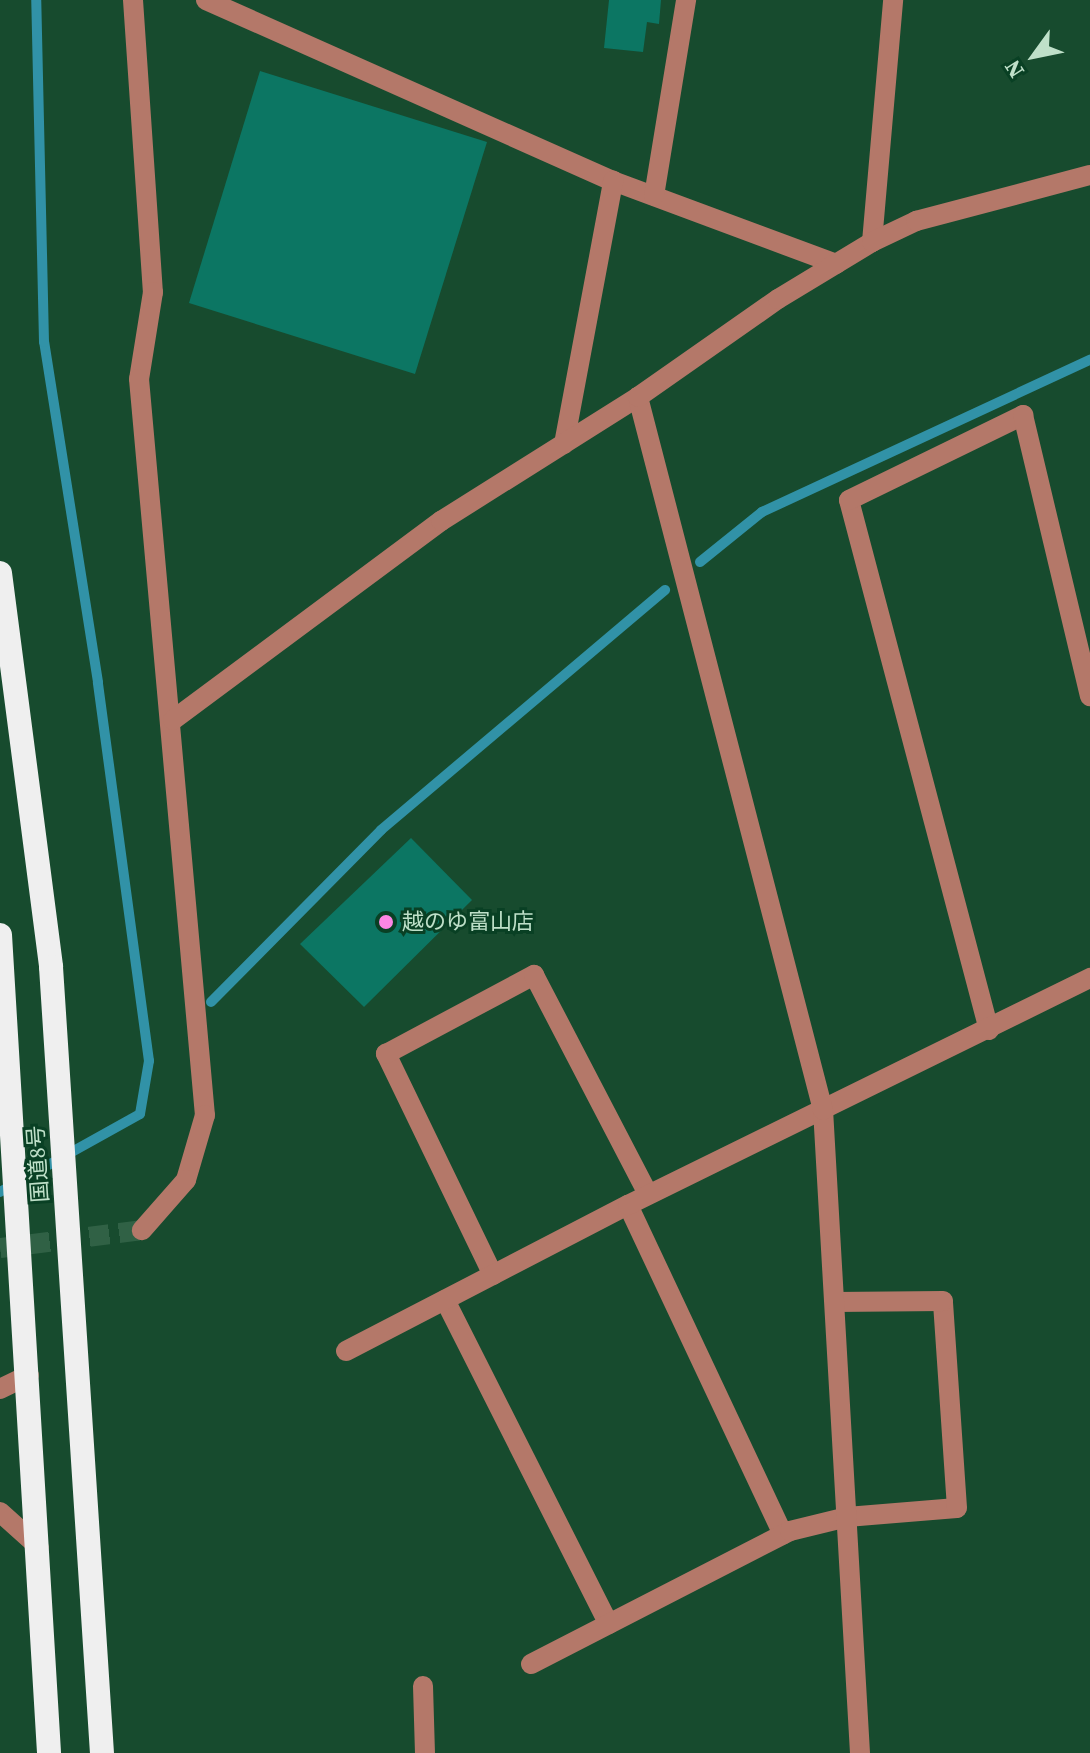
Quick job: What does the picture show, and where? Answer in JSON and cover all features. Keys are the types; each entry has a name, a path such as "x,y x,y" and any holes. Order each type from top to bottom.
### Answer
{"highway":[{"name":"国道8号","path":"0,573 51,967 102,1753"},
{"name":"国道8号","path":"0,935 29,1375 49,1753"}],"street":[{"path":"133,0 153,292 139,379 173,720 205,1115 186,1180 142,1230"},
{"path":"206,0 613,181 836,264"},
{"path":"654,196 686,0"},
{"path":"872,242 893,0"},
{"path":"173,720 441,521 638,397 872,242 916,221 1090,175"},
{"path":"564,444 613,181"},
{"path":"638,397 823,1110 860,1753"},
{"path":"989,1030 849,500 1023,415 1090,696"},
{"path":"493,1275 386,1054 534,975 648,1194"},
{"path":"346,1351 648,1194 1090,978"},
{"path":"628,1205 783,1534"},
{"path":"445,1300 609,1624"},
{"path":"531,1664 783,1534 847,1517 957,1508 943,1301 835,1302"},
{"path":"0,1389 29,1375"},
{"path":"0,1512 39,1547"},
{"path":"423,1686 425,1753"}],"building":[{"path":"609,0 661,0 659,24 647,22 643,52 604,48"},
{"path":"260,71 487,142 415,374 189,303"},
{"name":"越のゆ富山店","path":"411,838 472,900 364,1007 300,944"}],"waterway":[{"path":"0,1192 140,1114 149,1061 98,682 44,342 36,0"},
{"path":"700,562 762,512 1090,360"},
{"path":"211,1002 381,830 665,590"}],"tunnel":[{"path":"0,1248 142,1230"}],"place":[{"name":"越のゆ富山店","path":"386,922"}]}
